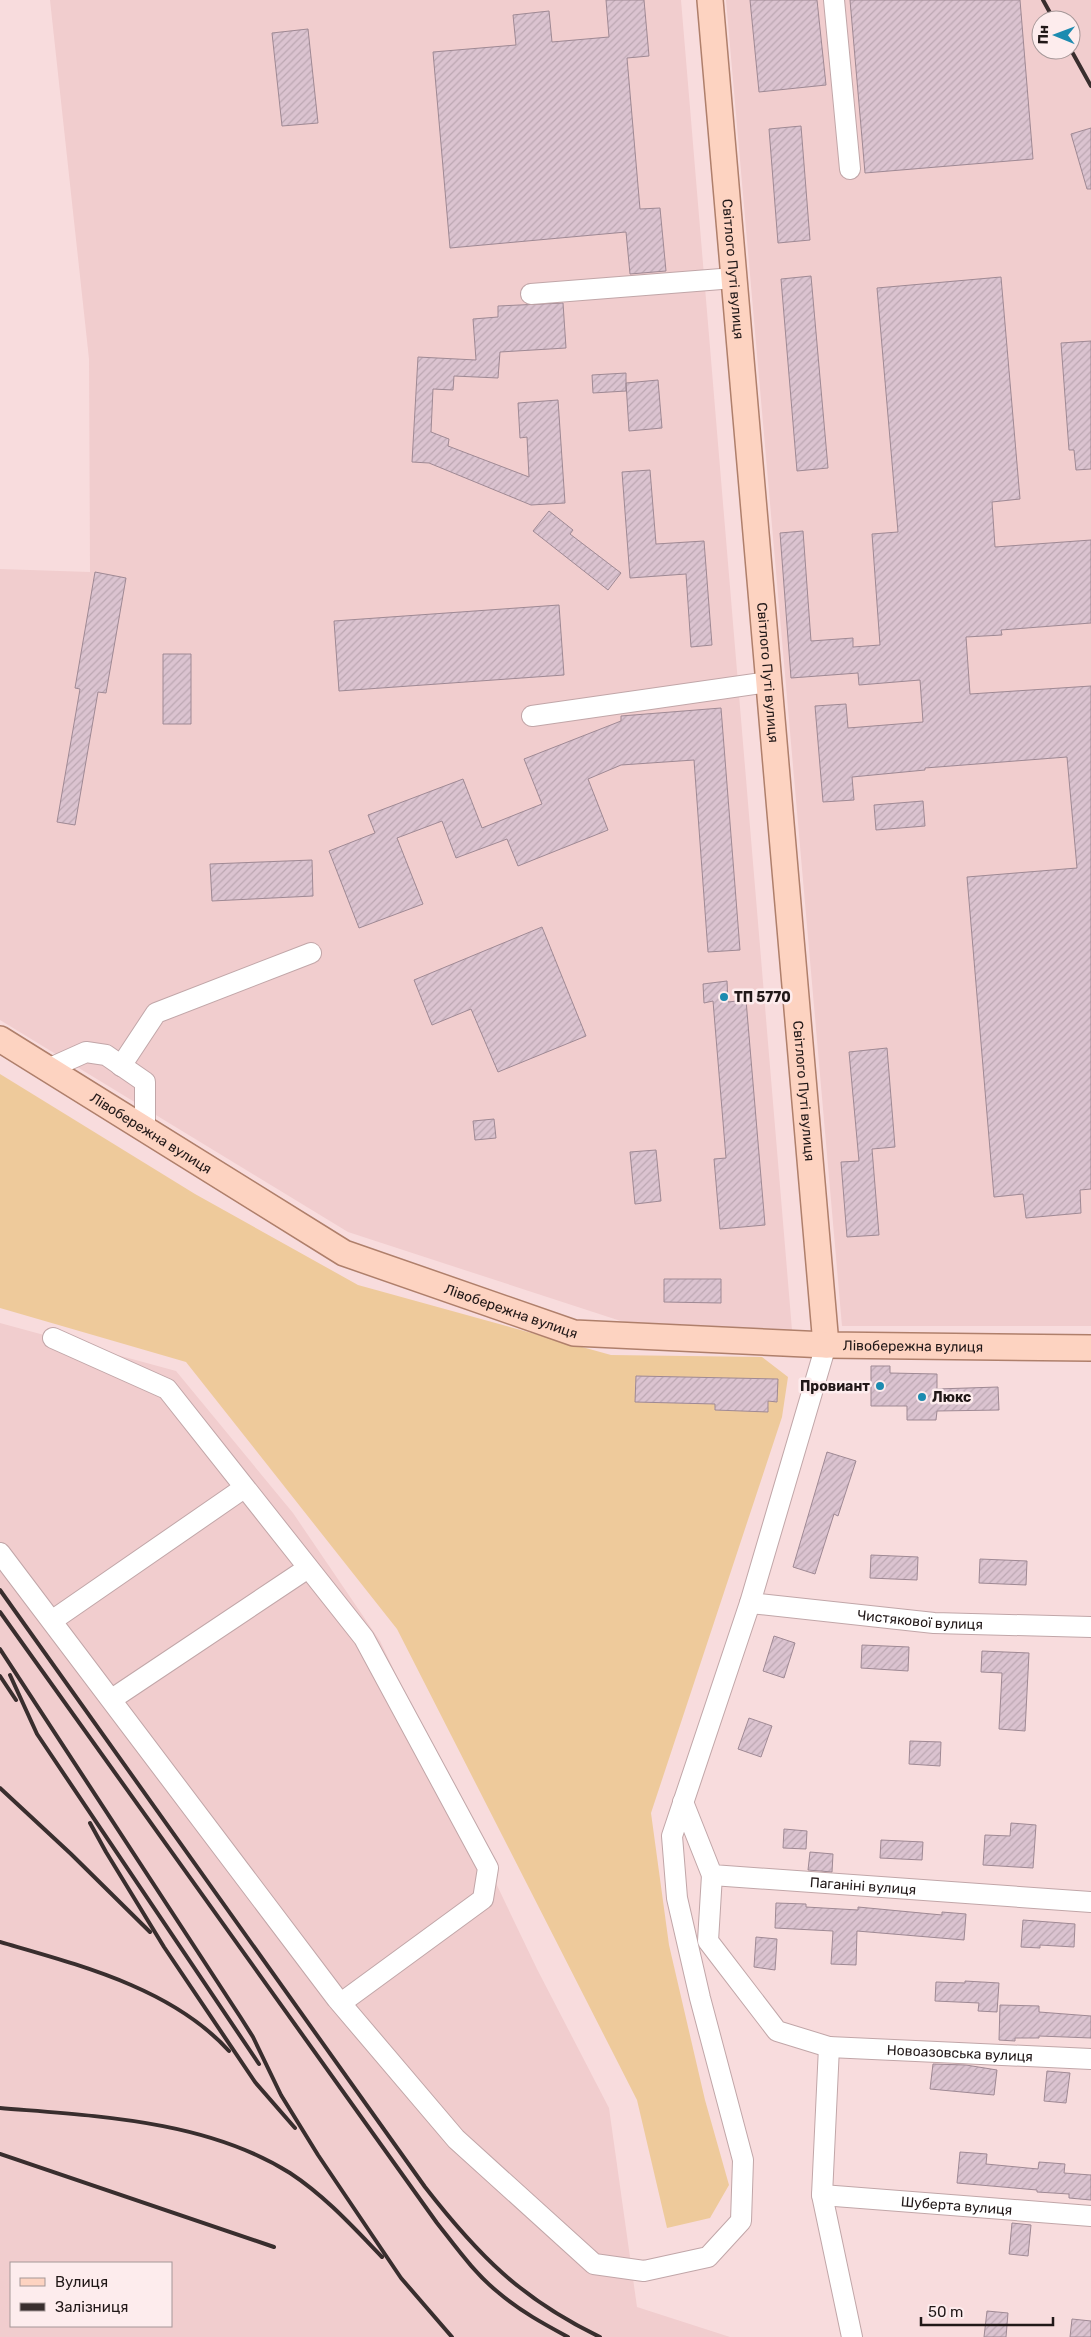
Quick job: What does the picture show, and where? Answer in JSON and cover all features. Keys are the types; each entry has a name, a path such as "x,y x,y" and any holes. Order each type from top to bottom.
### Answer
{"main road":[{"name":"Світлого Путі вулиця","path":"710,0 826,1345"},
{"name":"Лівобережна вулиця","path":"0,1039 344,1253 574,1333 826,1345 1091,1348"}],"street":[{"path":"834,0 850,169"},
{"path":"531,294 734,278"},
{"path":"532,716 769,682"},
{"path":"121,1066 156,1013 311,953"},
{"path":"48,1069 86,1052 106,1056 146,1082 146,1129"},
{"path":"53,1338 167,1390 364,1638 488,1868 483,1899 341,2003"},
{"path":"0,1552 341,2003 456,2139 594,2264 644,2271 708,2257 741,2221 744,2160 700,1998 677,1898 672,1836 750,1603 826,1345"},
{"path":"53,1620 244,1488"},
{"path":"112,1699 308,1568"},
{"name":"Чистякової вулиця","path":"750,1603 934,1622 1091,1627"},
{"path":"683,1802 712,1875"},
{"name":"Паганіні вулиця","path":"712,1875 1091,1902"},
{"name":"Новоазовська вулиця","path":"712,1875 708,1942 777,2031 829,2047 1091,2058"},
{"path":"829,2047 822,2195 852,2337"},
{"name":"Шуберта вулиця","path":"822,2195 1091,2216"}],"shaded area":[{"path":"50,0 681,0 792,1330 633,1325 348,1232 0,1020 0,569 90,572 89,359"},
{"path":"726,0 1091,0 1091,1326 842,1326"},
{"path":"0,1074 195,1194 358,1285 611,1355 762,1357 788,1377 782,1417 651,1813 669,1945 705,2100 729,2185 710,2218 667,2228 637,2100 397,1629 186,1362 0,1308"},
{"path":"0,1323 176,1371 293,1513 380,1641 537,1969 609,2108 637,2307 730,2337 0,2337"}],"building":[{"path":"606,0 644,0 649,56 627,58 640,209 660,208 666,271 630,274 626,232 450,248 433,52 516,45 513,15 549,11 552,42 609,37"},
{"path":"750,0 817,0 826,85 759,92"},
{"path":"850,0 1020,0 1033,159 865,173"},
{"path":"308,29 318,123 282,126 272,33"},
{"path":"801,126 810,240 778,243 769,129"},
{"path":"1091,128 1091,189 1087,189 1071,134"},
{"path":"811,276 828,468 797,471 781,279"},
{"path":"1001,277 1020,499 992,502 995,547 1091,540 1091,623 1001,630 1002,635 966,637 970,694 1091,686 1091,1189 1080,1190 1081,1213 1026,1218 1023,1194 994,1197 967,877 1077,868 1067,757 925,768 925,770 852,777 854,800 823,802 815,706 846,704 848,728 923,722 920,680 859,685 858,673 791,678 780,533 803,531 811,641 853,638 853,647 880,645 872,534 898,532 877,288"},
{"path":"563,303 566,348 500,352 498,378 454,376 453,390 433,389 431,432 449,439 448,446 529,477 527,437 520,438 518,403 558,400 565,503 531,505 429,463 412,462 418,357 476,360 473,319 498,317 498,306"},
{"path":"1091,341 1091,469 1076,470 1074,450 1069,450 1061,343"},
{"path":"626,373 626,391 593,393 592,375"},
{"path":"658,380 662,428 629,431 626,383"},
{"path":"650,470 656,544 704,541 712,645 691,647 686,574 630,578 622,472"},
{"path":"549,511 573,530 570,534 621,573 608,590 533,531"},
{"path":"95,572 126,578 106,693 98,692 75,825 57,822 80,689 75,688"},
{"path":"559,605 564,675 339,691 334,621"},
{"path":"163,654 191,654 191,724 163,724"},
{"path":"721,708 740,950 708,952 694,760 621,765 588,779 608,830 518,866 507,839 456,858 442,821 397,838 423,904 359,928 329,851 375,833 368,815 463,779 482,828 542,804 524,759 621,721 621,716"},
{"path":"923,801 925,826 876,830 874,805"},
{"path":"312,860 313,896 212,901 210,864"},
{"path":"542,927 586,1036 498,1072 471,1009 432,1025 414,980"},
{"path":"727,981 728,1002 746,1000 765,1225 720,1229 714,1159 726,1158 713,1001 704,1003 703,984"},
{"path":"887,1048 895,1147 872,1149 879,1235 847,1237 841,1162 859,1161 849,1052"},
{"path":"494,1119 496,1138 475,1140 473,1121"},
{"path":"656,1150 661,1201 635,1204 630,1152"},
{"path":"664,1279 721,1279 721,1303 664,1302"},
{"path":"871,1366 890,1366 890,1373 937,1374 937,1389 998,1387 999,1410 937,1411 936,1420 907,1420 907,1406 871,1406"},
{"path":"636,1376 778,1379 777,1402 768,1401 768,1412 715,1410 715,1404 635,1402"},
{"path":"827,1452 856,1461 838,1516 834,1514 815,1574 793,1567"},
{"path":"871,1555 918,1557 917,1580 870,1578"},
{"path":"980,1559 1027,1561 1026,1585 979,1583"},
{"path":"774,1636 795,1643 784,1678 763,1671"},
{"path":"862,1645 909,1647 908,1671 861,1668"},
{"path":"982,1651 1029,1653 1025,1731 999,1729 1002,1673 981,1672"},
{"path":"749,1718 772,1726 761,1757 738,1749"},
{"path":"910,1741 941,1742 940,1766 909,1764"},
{"path":"1011,1823 1036,1825 1033,1868 983,1865 985,1835 1010,1836"},
{"path":"784,1829 807,1831 806,1849 783,1848"},
{"path":"881,1840 923,1842 922,1860 880,1858"},
{"path":"810,1852 833,1854 832,1872 808,1870"},
{"path":"776,1903 806,1904 806,1907 858,1910 858,1907 942,1915 942,1912 966,1914 964,1940 857,1931 856,1965 831,1964 833,1931 775,1928"},
{"path":"1023,1920 1075,1924 1074,1947 1040,1945 1040,1948 1021,1947"},
{"path":"756,1937 777,1939 775,1970 754,1967"},
{"path":"965,1981 999,1983 997,2012 978,2011 979,2003 935,2001 936,1982 965,1983"},
{"path":"1000,2005 1039,2006 1039,2012 1091,2016 1091,2038 1039,2036 1039,2038 1015,2038 1015,2041 999,2040"},
{"path":"933,2064 966,2065 997,2070 994,2095 930,2089"},
{"path":"1047,2071 1070,2073 1066,2103 1044,2101"},
{"path":"960,2152 987,2154 986,2164 1038,2169 1039,2162 1065,2164 1064,2173 1091,2175 1091,2200 1069,2198 1069,2194 957,2183"},
{"path":"1012,2223 1031,2225 1028,2256 1009,2254"},
{"path":"987,2311 1008,2313 1006,2337 984,2337"},
{"path":"1072,2319 1091,2321 1091,2337 1070,2337"}],"railway":[{"path":"1043,0 1048,10"},
{"path":"1077,60 1091,86"},
{"path":"0,1590 444,2211 483,2254 524,2291 547,2307 600,2337"},
{"path":"0,1612 451,2241 490,2286 507,2300 568,2337"},
{"path":"0,1649 253,2037 281,2095 318,2155 401,2278 452,2337"},
{"path":"10,1675 37,1734 259,2064"},
{"path":"0,1676 16,1700"},
{"path":"0,1788 71,1854 150,1932"},
{"path":"90,1823 164,1947 255,2082 295,2128"},
{"path":"0,1942 92,1970 152,1995 206,2029 229,2051"},
{"path":"0,2108 112,2118 150,2124 187,2131 257,2155 303,2182 338,2212 382,2257"},
{"path":"0,2154 274,2247"}],"place":[{"name":"ТП 5770","path":"724,997"},
{"name":"Провиант","path":"880,1386"},
{"name":"Люкс","path":"922,1397"}]}
